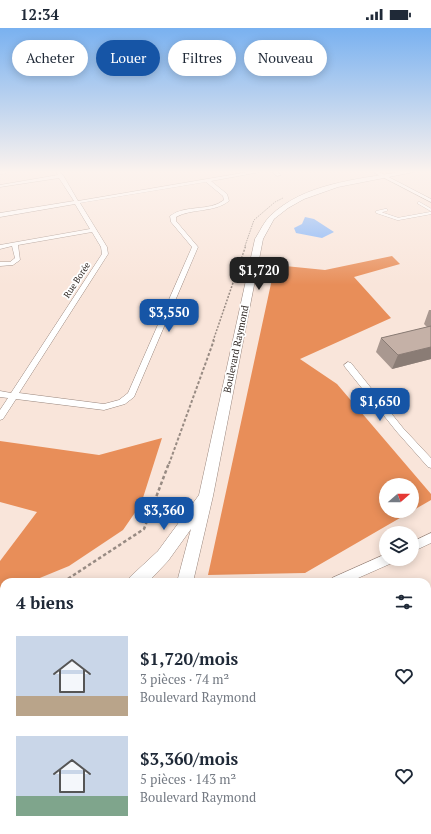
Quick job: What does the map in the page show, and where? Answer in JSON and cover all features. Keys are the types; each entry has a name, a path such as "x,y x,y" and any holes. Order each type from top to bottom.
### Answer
{"street":[{"path":"0,215 31,210"},
{"name":"Rue Borée","path":"14,396 105,254 104,247 81,210"},
{"path":"0,394 104,407 122,402 131,395 195,247 173,221 173,216 181,212 193,210"},
{"name":"Boulevard Raymond","path":"186,578 206,496 259,239 271,220 282,210"},
{"path":"0,247 94,230"},
{"path":"0,264 11,264 18,259 15,245"},
{"path":"348,365 400,430 431,464"},
{"path":"0,417 14,396"},
{"path":"142,578 161,556 206,496"},
{"path":"419,544 431,538"},
{"path":"345,578 379,563"}],"lane":[{"path":"386,210 377,212 388,218 397,220 431,213"}],"path":[{"path":"69,578 144,529 188,415 254,220 266,210"}],"shaded area":[{"path":"392,256 400,264 354,277 391,318 300,359 337,384 417,478 379,478 379,518 400,518 386,526 379,526 379,530 305,573 208,575 275,265 325,270"},
{"path":"162,438 141,504 123,530 69,566 40,578 0,578 0,561 37,512 0,502 0,441 99,455"},
{"path":"419,480 431,494 431,500 419,507"}],"water":[{"path":"305,217 314,219 334,232 322,238 296,233 294,228 302,224"}],"building":[{"path":"431,326 431,347 398,355 381,338"}]}
